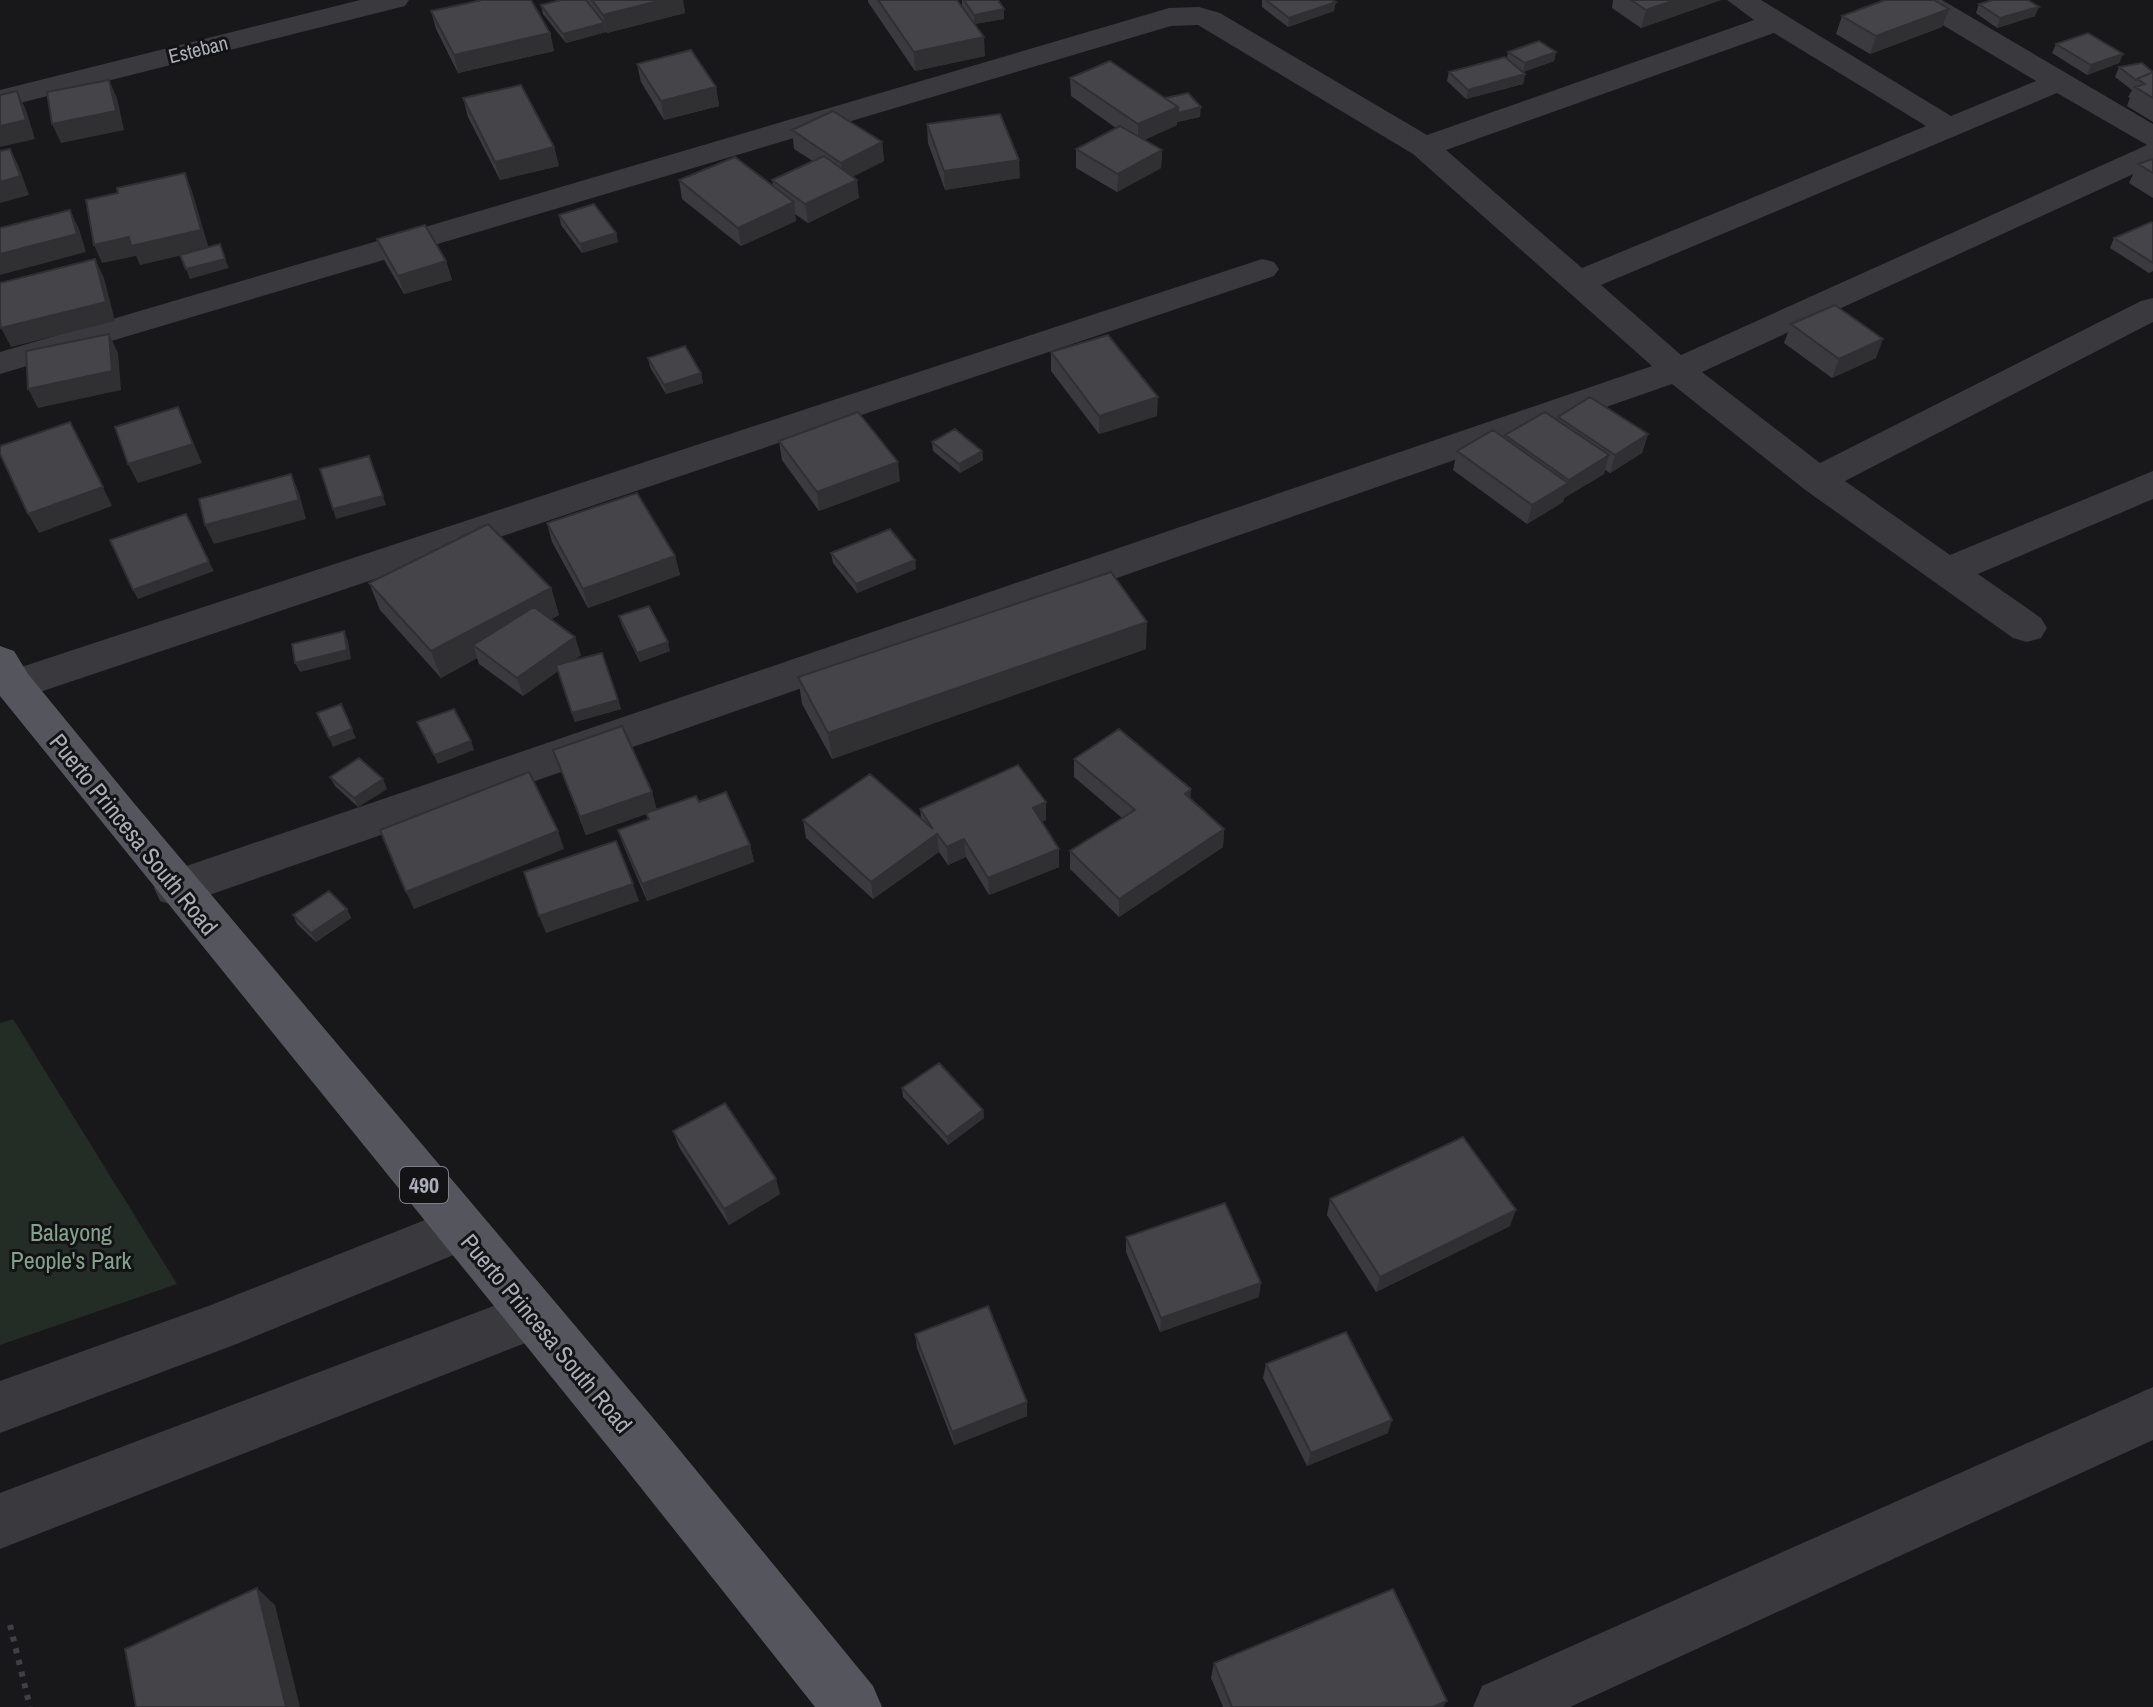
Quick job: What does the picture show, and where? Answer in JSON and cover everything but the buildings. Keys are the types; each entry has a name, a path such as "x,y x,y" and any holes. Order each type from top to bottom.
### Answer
{"main road":[{"name":"Puerto Princesa South Road","path":"7,673 176,888 736,1559 852,1707"}],"street":[{"name":"Esteban","path":"0,99 395,0"},
{"path":"1741,0 1947,126"},
{"path":"1921,0 2153,137"},
{"path":"0,363 1169,17 1199,16 1210,19 1424,147 1677,370 1817,480 2027,628"},
{"path":"1424,147 1776,22"},
{"path":"1576,283 2061,81"},
{"path":"176,888 1677,370 2153,153"},
{"path":"7,673 1262,269"},
{"path":"1817,480 2153,308"},
{"path":"1946,572 2153,484"},
{"path":"0,1407 215,1328 460,1229"},
{"path":"0,1521 533,1316"},
{"path":"1503,1707 2153,1413"}],"path":[{"path":"10,1625 30,1707"}],"green space":[{"name":"Balayong People's Park","path":"13,1019 177,1284 0,1345 0,1023"}]}
